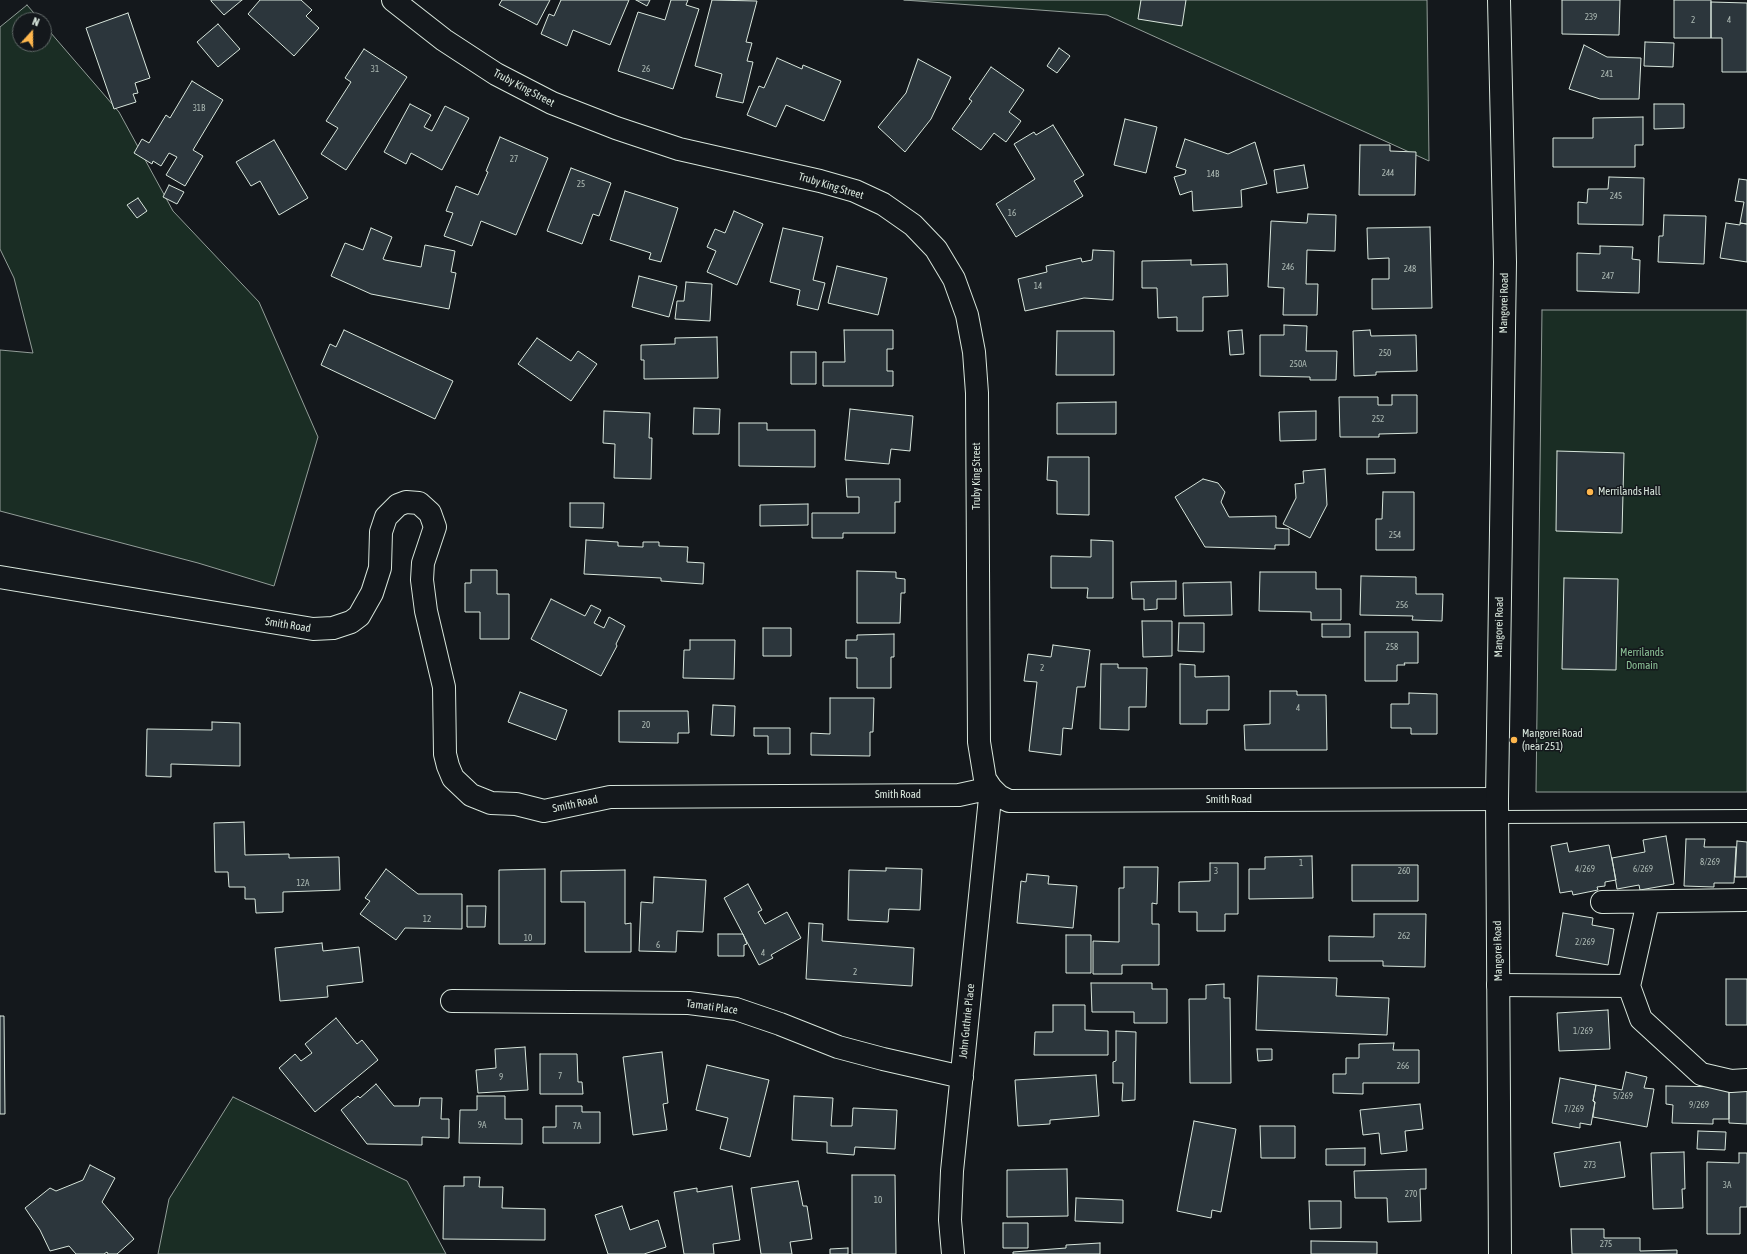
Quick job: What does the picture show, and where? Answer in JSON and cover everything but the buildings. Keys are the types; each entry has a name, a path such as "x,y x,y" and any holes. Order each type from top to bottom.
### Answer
{"street":[{"name":"Truby King Street","path":"393,0 444,40 496,74 552,103 616,128 679,149 820,180 855,191 883,204 913,225 936,249 954,279 967,315 974,352 977,393 979,742 985,779 991,788"},
{"name":"Mangorei Road","path":"1499,0 1505,262 1497,808 1500,1254"},
{"name":"Smith Road","path":"0,577 313,629 333,628 351,622 359,616 372,593 380,568 381,532 386,517 398,505 406,502 419,503 430,513 435,527 423,563 422,580 426,611 444,687 444,754 453,778 471,795 491,803 516,804 544,811 610,797 958,795 991,788 999,796 1009,801 1497,808"},
{"name":"John Guthrie Place","path":"953,1254 950,1220 952,1171 991,788"},
{"path":"1602,902 1745,900"},
{"path":"1648,902 1629,986 1641,1019 1700,1074 1731,1081 1747,1080"},
{"path":"1498,985 1629,986"},
{"name":"Tamati Place","path":"452,1002 689,1003 736,1009 838,1046 883,1059 962,1077"}],"lane":[{"path":"1497,808 1747,816"}],"green space":[{"path":"904,0 1427,0 1429,161 1107,15"},
{"path":"27,5 33,12 18,12"},
{"path":"12,17 12,52 52,52 52,34 119,112 173,211 259,302 318,437 274,586 198,563 0,511 0,350 33,353 14,278 0,249 0,27"},
{"name":"Merrilands Domain","path":"1542,310 1747,310 1747,792 1536,792"},
{"path":"233,1097 407,1181 446,1254 158,1254 169,1199"}],"place":[{"name":"Merrilands Hall","path":"1590,492"},
{"name":"Mangorei Road (near 251)","path":"1514,740"}]}
